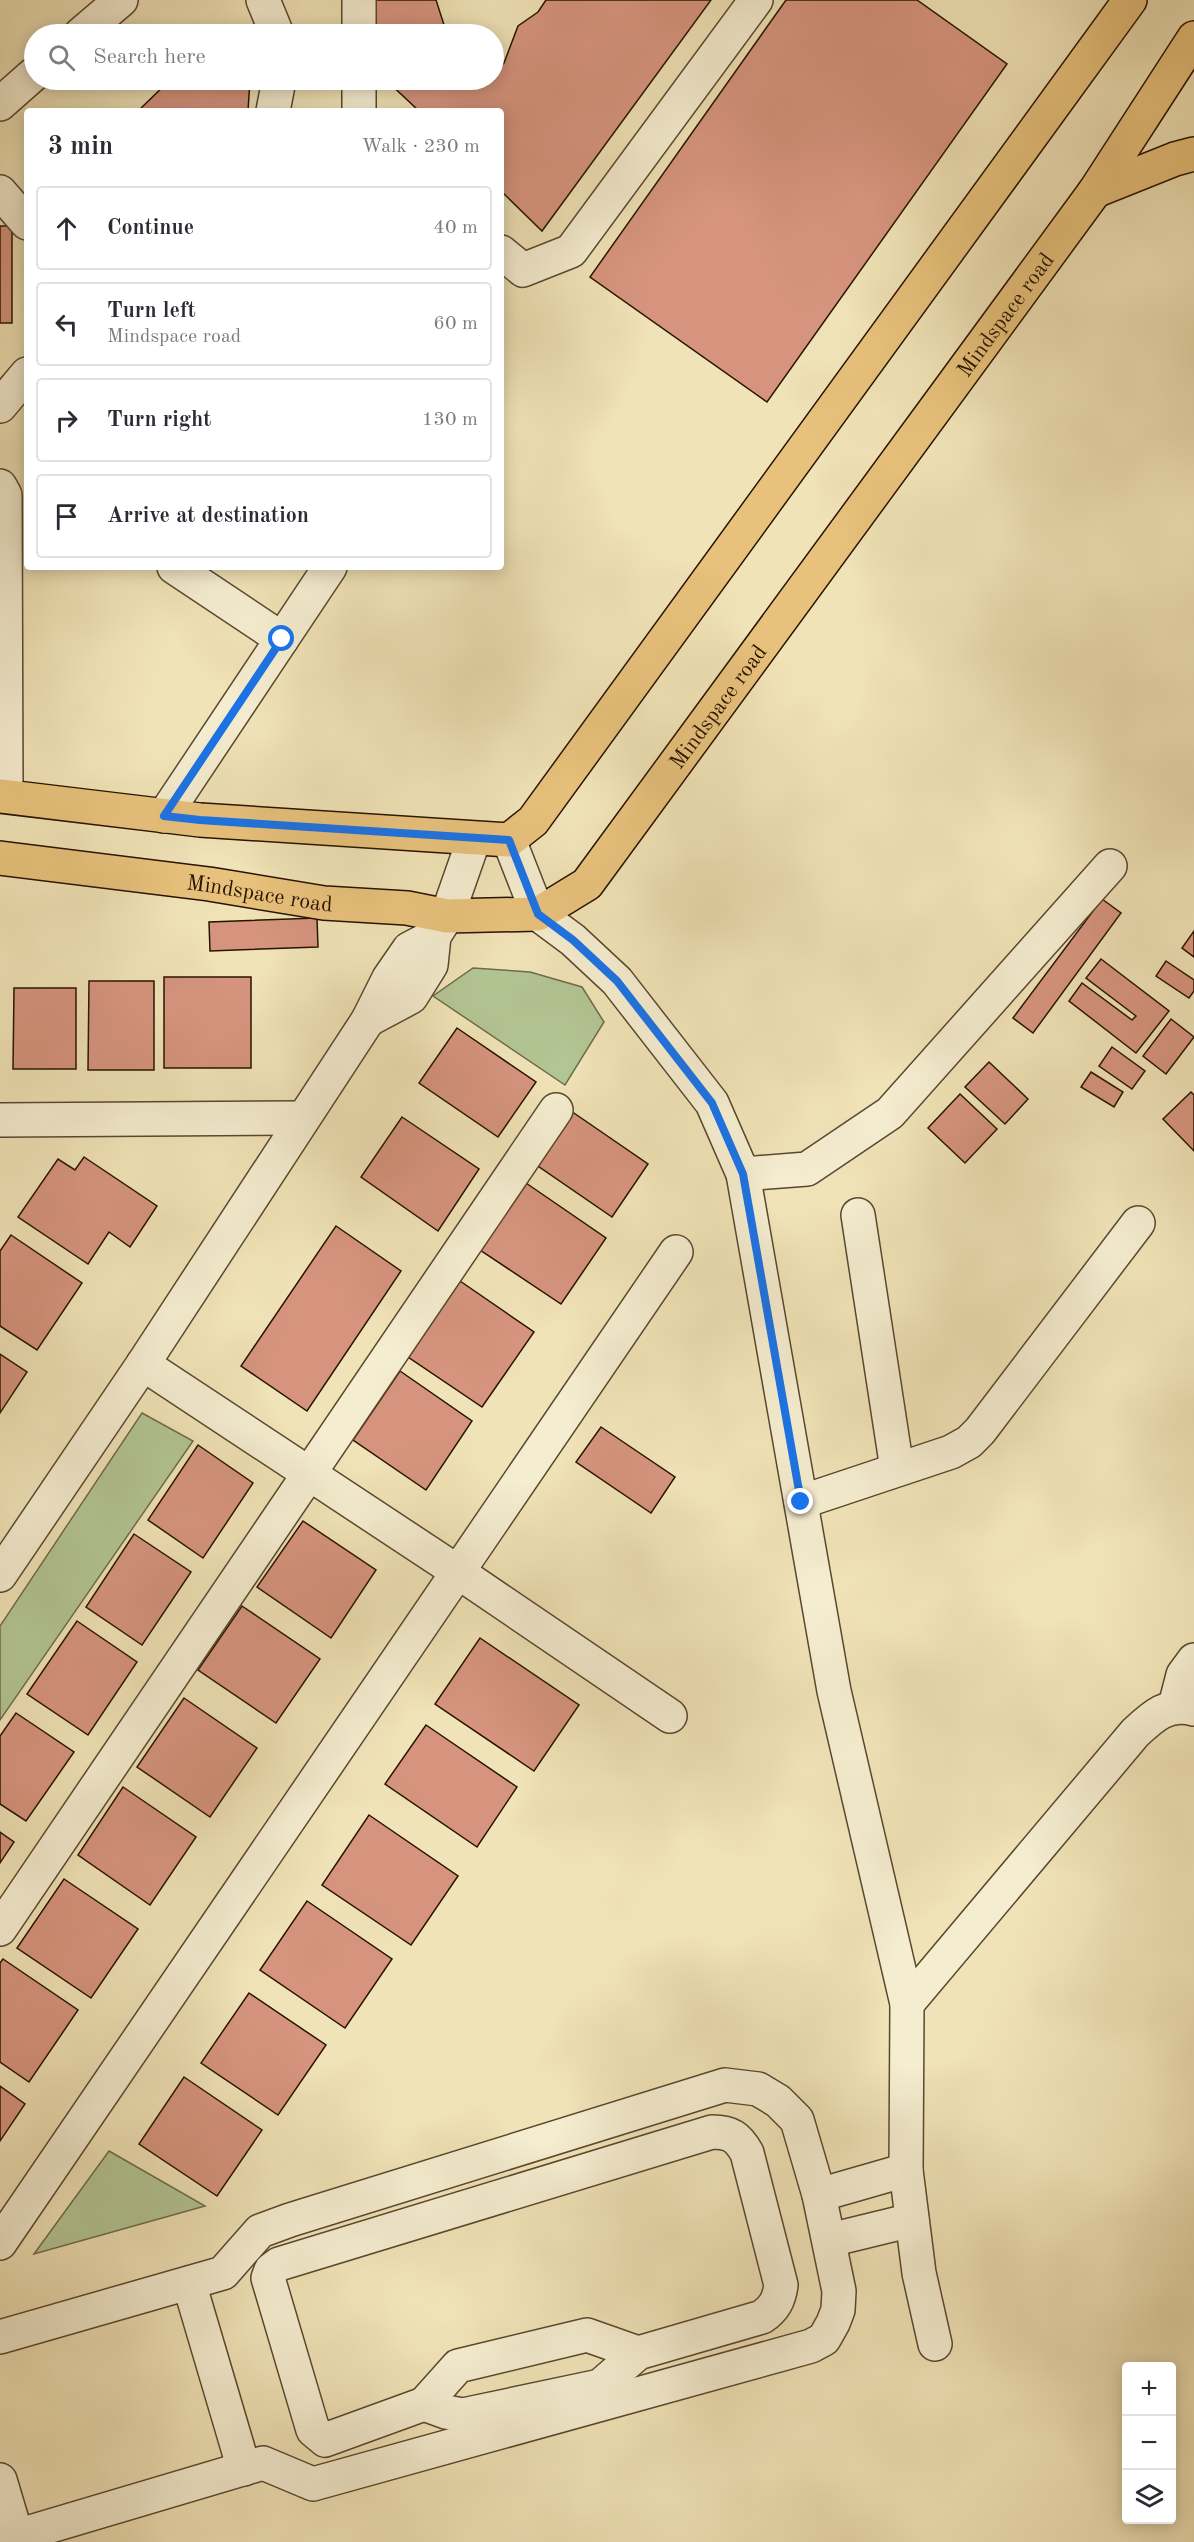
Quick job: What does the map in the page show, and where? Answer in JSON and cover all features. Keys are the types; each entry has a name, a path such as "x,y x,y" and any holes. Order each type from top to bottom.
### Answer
{"main road":[{"path":"3,796 200,820 509,840 533,821 1130,0"},
{"name":"Mindspace road","path":"0,858 209,884 324,903 407,908 440,926 538,914 587,884 1095,191 1194,38"},
{"path":"1095,191 1175,159 1194,154"}],"street":[{"path":"93,24 121,0"},
{"path":"263,0 273,24"},
{"path":"359,0 359,24"},
{"path":"504,254 523,270 571,251 756,0"},
{"path":"0,104 24,83"},
{"path":"274,108 277,90"},
{"path":"359,90 359,108"},
{"path":"0,192 24,220"},
{"path":"0,406 24,378"},
{"path":"0,486 5,495 2,634 3,796"},
{"path":"178,570 282,639"},
{"path":"164,816 328,570"},
{"path":"0,1575 368,1020 389,978 409,949 440,926 474,839"},
{"path":"509,840 538,914 573,940 617,981 712,1103 743,1174 834,1691 907,2004 906,2170 919,2273 935,2344"},
{"path":"743,1174 807,1169 890,1113 1110,866"},
{"path":"0,1929 556,1110"},
{"path":"0,1120 302,1118"},
{"path":"858,1215 897,1469"},
{"path":"801,1502 951,1452 969,1442 980,1431 1138,1223"},
{"path":"0,2243 676,1252"},
{"path":"142,1364 458,1572 670,1716"},
{"path":"907,2004 1135,1733 1153,1716 1184,1708 1183,1675 1194,1660"},
{"path":"0,2480 8,2539 263,2463 313,2484 551,2407 811,2346 824,2339 838,2310 839,2291 819,2195 797,2120 778,2101 758,2089 724,2085 260,2231 223,2273 3,2335"},
{"path":"424,2404 463,2415 551,2407 600,2386 638,2353 762,2317 771,2311 777,2303 781,2285 747,2153 735,2136 724,2132 712,2132 537,2184 291,2259 271,2270 268,2278 313,2430 318,2437 325,2440 424,2404 458,2366 587,2335 638,2353"},
{"path":"525,2147 537,2184"},
{"path":"819,2195 906,2170"},
{"path":"830,2240 912,2220"},
{"path":"189,2283 244,2469"}],"green space":[{"path":"473,968 530,972 582,987 604,1022 565,1085 433,996"},
{"path":"142,1413 193,1441 0,1720 0,1626"},
{"path":"109,2151 205,2206 34,2254"}],"building":[{"path":"375,0 436,0 444,24 373,24"},
{"path":"546,0 711,0 542,231 504,194 504,108 416,108 397,90 504,90 504,63 518,26 538,12"},
{"path":"786,0 917,0 1007,64 767,402 590,277"},
{"path":"160,90 249,90 248,108 141,108"},
{"path":"0,226 12,226 12,323 0,323"},
{"path":"1102,899 1121,913 1033,1033 1013,1018"},
{"path":"317,918 318,947 210,951 209,922"},
{"path":"1194,931 1194,957 1182,948"},
{"path":"1101,959 1169,1011 1136,1053 1069,1001 1082,983 1132,1020 1136,1016 1086,978"},
{"path":"1166,961 1194,980 1194,991 1189,998 1156,976"},
{"path":"164,977 251,977 251,1068 164,1068"},
{"path":"89,981 154,981 154,1070 88,1070"},
{"path":"14,988 76,988 76,1069 13,1069"},
{"path":"1171,1019 1194,1037 1166,1074 1143,1056"},
{"path":"457,1028 536,1082 498,1137 419,1083"},
{"path":"1112,1047 1145,1071 1132,1089 1099,1066"},
{"path":"989,1062 1028,1099 1005,1124 965,1087"},
{"path":"1091,1072 1123,1092 1114,1107 1081,1087"},
{"path":"1191,1092 1194,1095 1194,1151 1163,1119"},
{"path":"960,1094 997,1129 965,1163 928,1128"},
{"path":"571,1111 648,1164 612,1217 535,1164"},
{"path":"402,1117 479,1169 438,1231 361,1177"},
{"path":"84,1157 157,1206 130,1247 109,1232 88,1264 18,1217 58,1159 75,1170"},
{"path":"526,1183 606,1238 561,1304 480,1250"},
{"path":"336,1226 401,1271 307,1411 241,1366"},
{"path":"11,1235 82,1283 37,1350 0,1326 0,1251"},
{"path":"460,1281 534,1332 482,1407 408,1357"},
{"path":"0,1354 27,1372 0,1413"},
{"path":"400,1371 472,1421 426,1490 353,1440"},
{"path":"601,1427 675,1477 651,1513 576,1462"},
{"path":"198,1445 253,1483 203,1558 148,1520"},
{"path":"303,1521 376,1570 331,1638 257,1587"},
{"path":"134,1534 191,1572 142,1645 86,1607"},
{"path":"242,1606 320,1659 276,1723 198,1670"},
{"path":"77,1621 137,1662 88,1735 27,1694"},
{"path":"480,1638 579,1705 534,1771 435,1704"},
{"path":"184,1698 257,1748 210,1817 137,1767"},
{"path":"16,1713 74,1752 26,1821 0,1804 0,1736"},
{"path":"426,1725 517,1787 477,1847 385,1784"},
{"path":"123,1787 196,1837 150,1905 78,1855"},
{"path":"369,1815 458,1876 411,1945 322,1885"},
{"path":"0,1832 14,1842 0,1863"},
{"path":"64,1879 138,1929 91,1998 17,1948"},
{"path":"307,1901 392,1959 345,2028 260,1970"},
{"path":"3,1959 78,2010 29,2082 0,2062 0,1963"},
{"path":"249,1993 326,2045 278,2115 201,2063"},
{"path":"184,2077 262,2130 217,2196 139,2144"},
{"path":"0,2086 25,2104 0,2141"}],"route":[{"path":"282,639 164,816 509,840 538,914 573,940 617,981 712,1103 743,1174 801,1502"}]}
